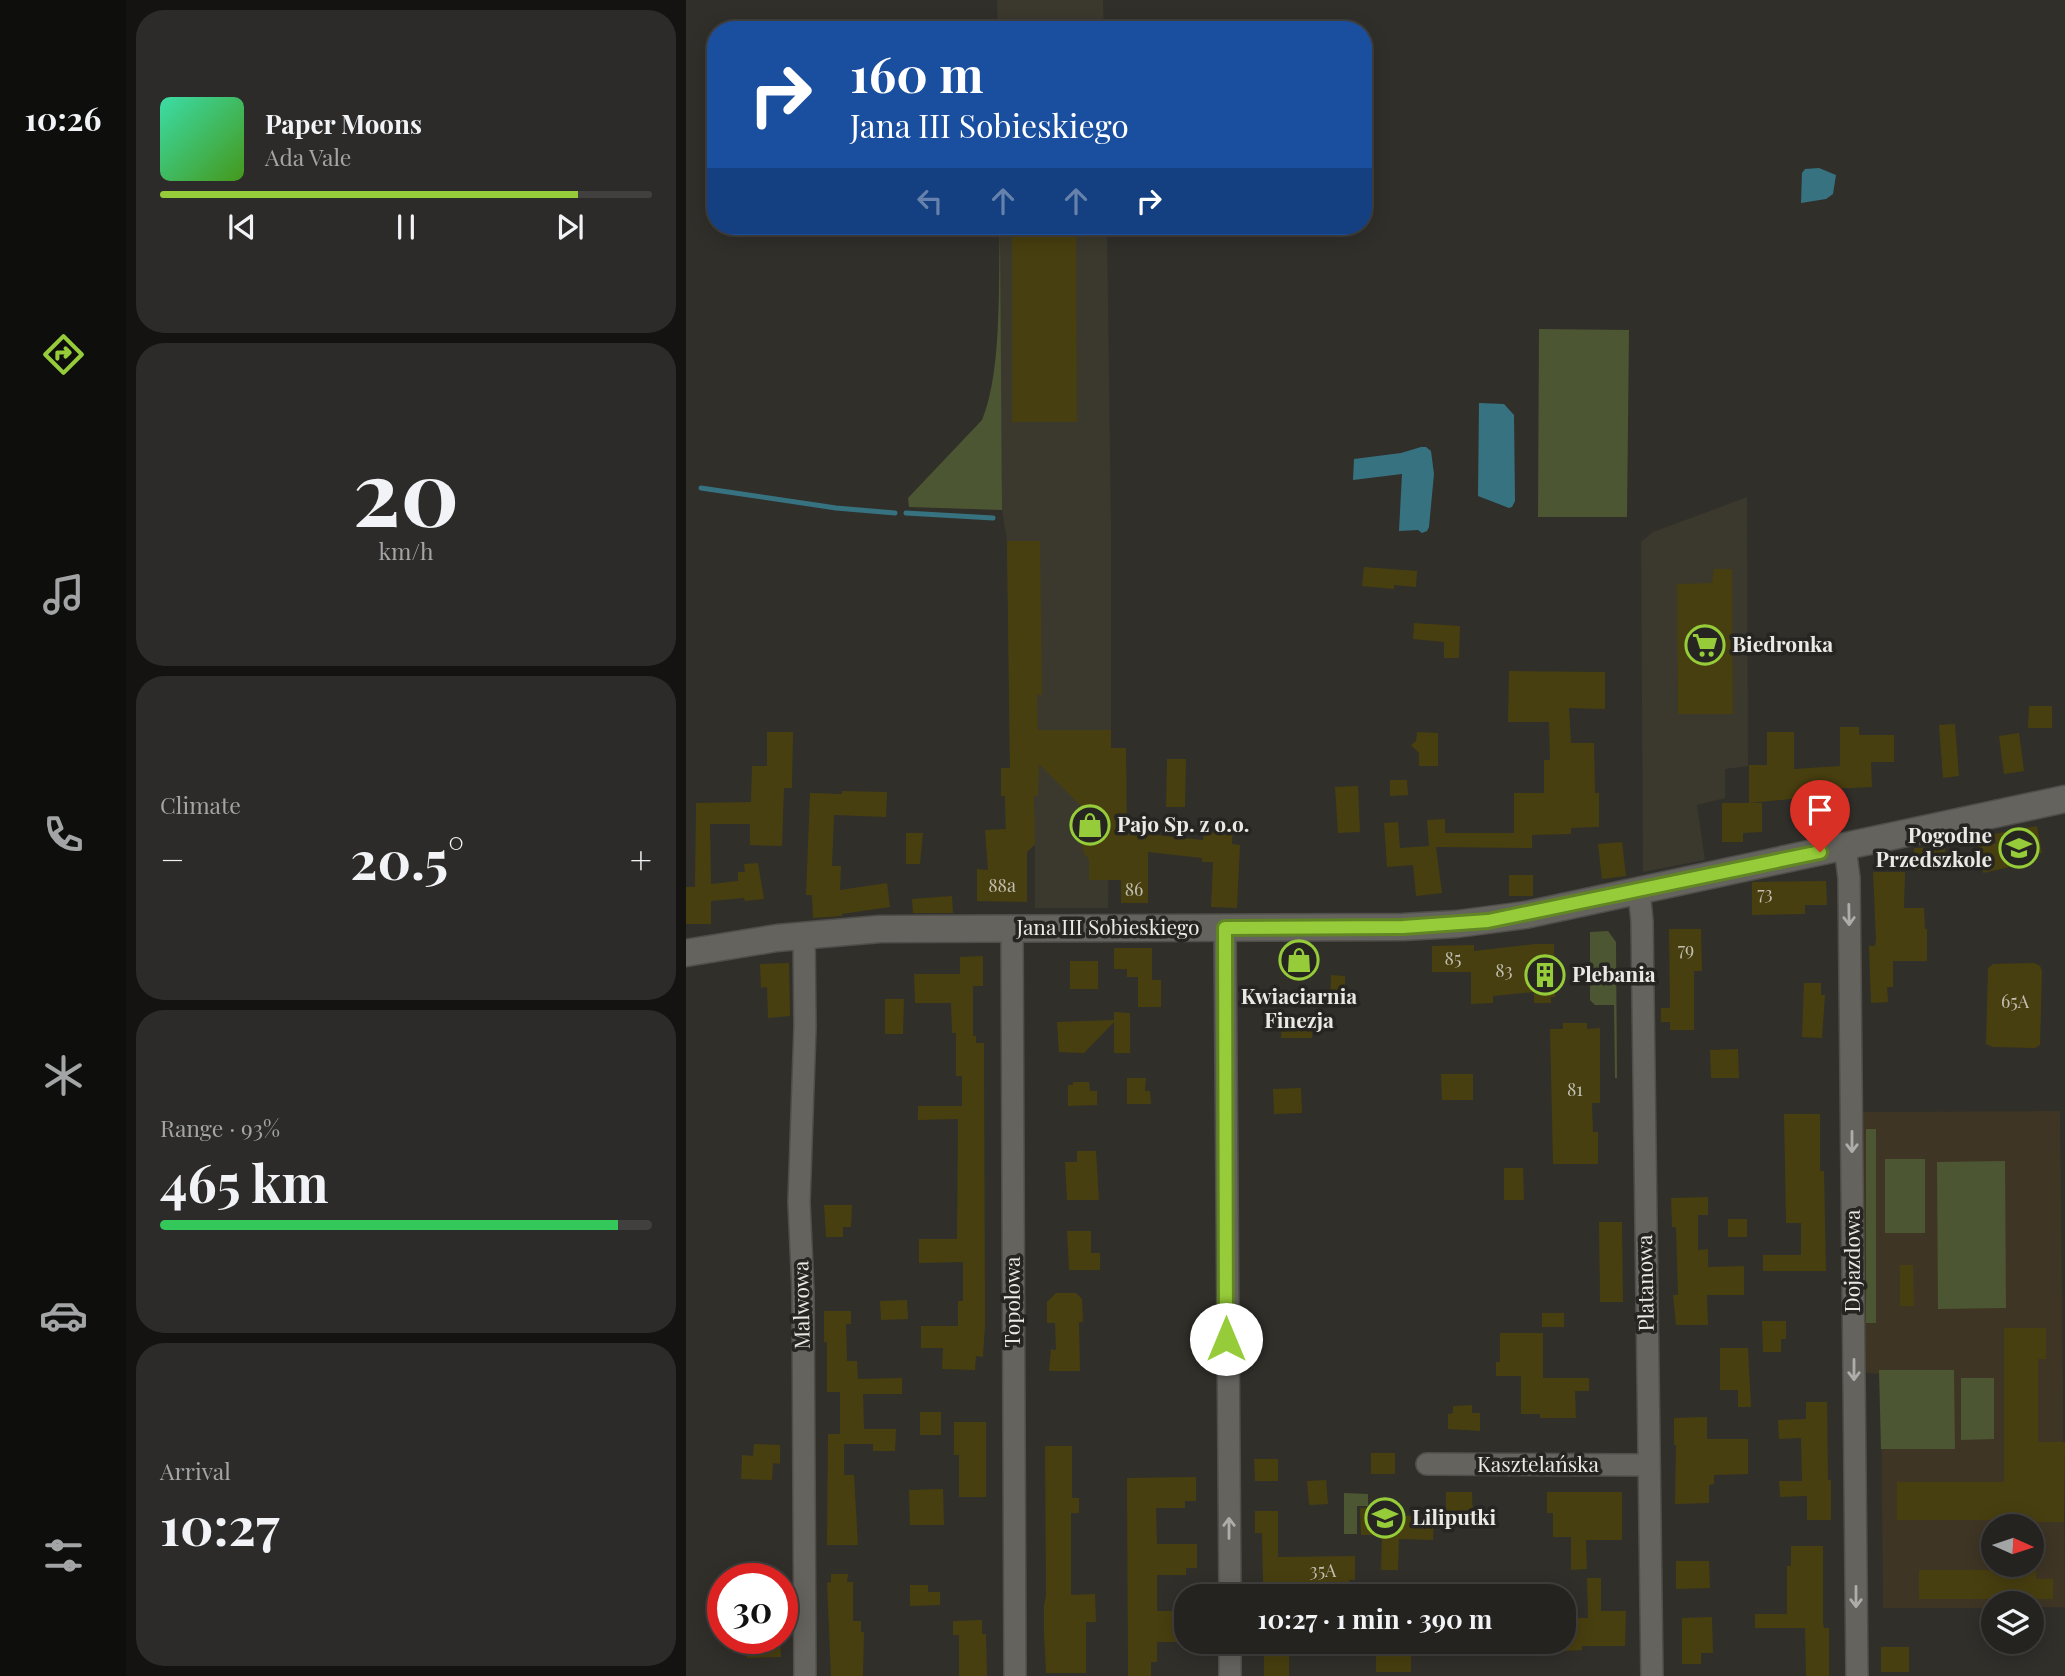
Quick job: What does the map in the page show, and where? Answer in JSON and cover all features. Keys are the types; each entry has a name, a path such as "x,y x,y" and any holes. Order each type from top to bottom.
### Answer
{"street":[{"name":"Jana III Sobieskiego","path":"686,953 804,935 880,929 1365,928 1457,925 1525,915 2065,799"},
{"name":"Dojazdowa","path":"1845,847 1849,878 1857,1676"},
{"name":"Platanowa","path":"1639,891 1642,921 1651,1676"},
{"name":"Topolowa","path":"1012,928 1015,1676"},
{"path":"1225,928 1230,1584"},
{"name":"Malwowa","path":"804,935 806,1027 799,1202 803,1292 805,1676"},
{"name":"Kasztelańska","path":"1427,1464 1648,1465"},
{"path":"1230,1654 1230,1676"}],"shaded area":[{"path":"997,0 1103,0 1104,21 998,21"},
{"name":"Pajo Sp. z o.o.","path":"999,235 1107,235 1111,525 1108,908 1035,908 1035,845 1029,850 1006,850 1005,796 1001,796 1001,768 1010,768 1007,541 1002,510"},
{"path":"1747,497 1748,766 1725,769 1725,798 1697,805 1705,860 1643,872 1641,542 1653,532"},
{"path":"2060,1111 2065,1607 2044,1607 2044,1591 1981,1591 1981,1608 1883,1608 1881,1374 1865,1373 1863,1112"}],"green space":[{"path":"1000,235 1002,510 909,507 908,498 982,420 993,378 999,304"},
{"path":"1539,329 1629,330 1627,517 1538,517"},
{"path":"1608,931 1616,942 1617,1078 1614,1005 1595,1005 1590,1000 1590,932"},
{"path":"1866,1129 1876,1129 1876,1323 1866,1323"},
{"path":"1885,1159 1925,1159 1925,1233 1885,1233"},
{"path":"2005,1161 2006,1308 1938,1309 1937,1162"},
{"path":"1879,1370 1954,1370 1955,1449 1881,1449"},
{"path":"1961,1378 1994,1378 1994,1439 1961,1440"},
{"path":"1344,1493 1368,1494 1368,1506 1357,1506 1357,1534 1344,1534"}],"water":[{"path":"1819,168 1836,175 1833,194 1826,199 1801,203 1802,173 1805,169"},
{"path":"1479,403 1504,404 1514,415 1515,501 1509,508 1478,496"},
{"path":"1421,447 1431,451 1434,474 1429,527 1422,533 1418,530 1399,531 1402,474 1353,480 1354,459 1401,453"}],"building":[{"path":"1012,235 1076,235 1077,422 1012,422"},
{"path":"1007,541 1040,541 1042,695 1037,695 1038,730 1111,730 1111,748 1126,748 1127,832 1203,840 1204,823 1233,823 1232,844 1240,845 1237,908 1211,907 1213,862 1202,862 1202,858 1148,852 1148,903 1121,903 1121,880 1089,880 1089,859 1080,841 1080,805 1039,764 1038,796 1034,796 1035,844 1027,852 1027,902 977,901 977,869 988,870 985,830 1006,829 1005,796 1001,796 1001,768 1010,768"},
{"path":"1364,567 1417,571 1416,587 1394,585 1394,589 1362,586"},
{"name":"Biedronka","path":"1714,569 1732,569 1733,714 1678,714 1677,584 1712,583"},
{"path":"1414,623 1460,626 1459,658 1444,658 1444,642 1413,639"},
{"path":"1509,671 1605,672 1605,709 1569,708 1571,743 1594,743 1599,827 1571,828 1571,834 1532,835 1532,848 1436,847 1442,893 1416,896 1413,865 1387,867 1384,823 1398,822 1400,848 1429,846 1427,820 1445,819 1445,833 1514,833 1514,793 1544,793 1544,760 1550,760 1549,722 1508,722"},
{"path":"2029,706 2052,706 2052,728 2028,728"},
{"path":"1955,724 1959,776 1943,778 1939,725"},
{"path":"1840,727 1859,727 1859,735 1894,735 1894,762 1871,762 1872,787 1806,790 1807,802 1792,803 1792,799 1749,803 1749,765 1767,765 1767,732 1794,732 1794,769 1840,766"},
{"path":"767,732 793,732 792,788 784,788 782,846 750,845 750,824 710,824 711,884 738,881 738,872 745,872 744,864 758,863 764,899 711,901 711,924 686,924 686,887 695,887 696,803 751,802 752,766 767,766"},
{"path":"1417,732 1438,733 1438,766 1419,766 1419,753 1411,745 1416,741"},
{"path":"2019,733 2024,771 2004,774 1999,736"},
{"path":"1167,759 1186,759 1185,807 1166,807"},
{"path":"1390,780 1407,780 1408,795 1390,796"},
{"path":"1358,786 1360,832 1338,833 1335,787"},
{"path":"842,791 887,792 886,817 834,815 832,866 841,866 840,890 887,883 890,907 842,916 813,918 812,895 806,895 810,793 842,794"},
{"path":"1722,803 1762,803 1762,832 1743,833 1743,842 1722,842"},
{"name":"Pogodne Przedszkole","path":"2037,826 2042,853 2022,857 2023,864 1983,873 1978,846 1996,843 1994,834"},
{"path":"906,833 923,833 920,864 906,864"},
{"path":"1622,842 1626,876 1602,879 1598,844"},
{"path":"1945,847 1945,870 1914,870 1914,848"},
{"path":"1873,872 1905,872 1904,908 1924,908 1927,961 1893,961 1893,987 1887,987 1888,1002 1871,1003 1869,946 1875,946 1876,940"},
{"path":"1509,875 1533,875 1533,896 1509,896"},
{"path":"1826,881 1827,905 1805,905 1805,914 1752,915 1752,882"},
{"path":"952,896 953,913 913,913 912,899"},
{"path":"1669,929 1701,929 1702,971 1694,971 1694,1030 1670,1030 1670,1022 1661,1022 1661,1008 1670,1008"},
{"path":"1554,944 1555,997 1551,997 1551,1003 1534,1003 1534,992 1493,996 1493,1003 1471,1004 1471,972 1432,972 1432,946 1474,945 1474,951"},
{"name":"Kwiaciarnia Finezja","path":"1283,947 1316,948 1315,974 1282,972"},
{"path":"1114,948 1152,948 1152,980 1161,980 1161,1007 1138,1007 1138,977 1127,977 1127,969 1114,969"},
{"path":"983,956 983,986 973,986 973,1036 976,1036 976,1043 984,1043 983,1357 976,1356 975,1370 942,1369 943,1348 921,1348 921,1326 958,1326 958,1301 963,1301 963,1262 919,1263 919,1239 957,1239 958,1119 918,1120 918,1106 962,1106 962,1076 956,1076 956,1033 952,1033 951,1003 915,1003 914,974 960,974 960,957"},
{"path":"1070,961 1098,961 1098,989 1070,989"},
{"path":"789,963 790,1016 768,1018 767,987 761,988 760,964"},
{"path":"2034,963 2040,966 2042,971 2040,1045 2035,1048 1993,1047 1986,1044 1988,968 1993,964"},
{"path":"1331,975 1345,976 1345,1005 1330,1005"},
{"path":"1804,983 1821,983 1821,995 1825,995 1822,1038 1802,1037"},
{"path":"885,999 904,999 903,1034 885,1034"},
{"path":"1114,1012 1130,1013 1130,1053 1114,1053 1114,1022 1084,1053 1059,1052 1057,1022 1114,1020"},
{"path":"1282,1019 1313,1019 1312,1038 1281,1038"},
{"path":"1563,1023 1587,1023 1587,1029 1600,1028 1600,1103 1592,1103 1593,1132 1598,1132 1598,1164 1553,1164 1550,1029 1563,1029"},
{"path":"1738,1049 1739,1078 1711,1078 1710,1050"},
{"path":"1441,1074 1473,1074 1473,1100 1442,1100"},
{"path":"1127,1078 1146,1078 1145,1091 1150,1091 1151,1104 1127,1104"},
{"path":"1073,1082 1089,1082 1090,1091 1097,1091 1097,1105 1068,1106 1068,1085 1073,1085"},
{"path":"1301,1088 1302,1113 1274,1114 1273,1089"},
{"path":"1784,1114 1820,1114 1820,1171 1824,1171 1826,1271 1763,1271 1763,1255 1801,1255 1801,1223 1786,1223"},
{"path":"1077,1151 1096,1151 1099,1200 1067,1200 1065,1162 1077,1162"},
{"path":"1504,1168 1523,1168 1524,1200 1504,1200"},
{"path":"1708,1197 1708,1215 1698,1215 1698,1250 1708,1249 1708,1267 1744,1266 1744,1295 1707,1295 1708,1325 1676,1325 1673,1295 1678,1295 1676,1227 1672,1227 1671,1198"},
{"path":"824,1205 852,1205 851,1227 843,1227 843,1237 826,1237"},
{"path":"1728,1219 1747,1219 1747,1237 1728,1237"},
{"path":"1599,1222 1622,1222 1623,1302 1600,1302"},
{"path":"1067,1231 1091,1231 1091,1253 1100,1253 1100,1270 1069,1270"},
{"path":"1900,1265 1913,1265 1914,1306 1900,1306"},
{"path":"1056,1293 1076,1293 1082,1299 1083,1322 1079,1322 1080,1371 1049,1371 1051,1349 1056,1350 1055,1323 1047,1323 1047,1302"},
{"path":"907,1300 908,1319 881,1320 880,1301"},
{"path":"824,1311 851,1311 851,1324 846,1324 847,1361 857,1361 858,1379 902,1378 902,1394 863,1394 864,1429 896,1429 895,1451 873,1451 873,1444 844,1444 844,1475 854,1475 858,1545 827,1545 828,1434 840,1434 840,1392 827,1392"},
{"path":"1542,1313 1564,1313 1564,1327 1542,1327"},
{"path":"1762,1321 1786,1321 1786,1339 1781,1339 1781,1352 1763,1352"},
{"path":"2004,1328 2046,1328 2046,1359 2038,1359 2038,1442 2065,1442 2064,1522 2044,1522 2044,1514 1981,1514 1981,1520 1897,1520 1897,1482 2004,1482"},
{"path":"1500,1333 1543,1333 1543,1378 1589,1378 1589,1391 1575,1391 1576,1418 1540,1418 1540,1414 1521,1414 1521,1376 1496,1376 1496,1362 1500,1362"},
{"path":"1720,1348 1748,1348 1751,1407 1738,1407 1738,1390 1720,1390"},
{"path":"1806,1402 1827,1402 1831,1520 1807,1520 1807,1496 1780,1497 1779,1481 1802,1481 1801,1438 1779,1439 1778,1420 1806,1419"},
{"path":"1472,1405 1472,1413 1480,1413 1480,1431 1448,1429 1448,1414 1453,1413 1453,1406"},
{"path":"920,1412 941,1412 941,1435 920,1435"},
{"path":"1707,1417 1707,1439 1748,1439 1748,1474 1714,1475 1714,1484 1709,1485 1709,1503 1675,1504 1674,1418"},
{"path":"954,1422 986,1422 986,1497 959,1497 959,1455 954,1455"},
{"path":"754,1444 780,1445 780,1464 773,1463 772,1480 741,1479 742,1455 753,1456"},
{"path":"1045,1446 1072,1446 1072,1498 1079,1498 1079,1513 1071,1513 1071,1595 1095,1594 1096,1622 1086,1622 1086,1673 1046,1673"},
{"path":"1371,1453 1395,1453 1395,1474 1371,1474"},
{"path":"1254,1459 1278,1459 1278,1481 1255,1481"},
{"path":"1196,1477 1196,1501 1185,1501 1185,1508 1156,1508 1157,1544 1197,1544 1197,1568 1186,1568 1186,1575 1157,1575 1157,1611 1174,1611 1174,1642 1157,1642 1157,1662 1151,1662 1151,1676 1128,1676 1127,1478"},
{"path":"1326,1480 1328,1504 1309,1505 1307,1481"},
{"path":"943,1489 944,1525 910,1525 909,1490"},
{"path":"1446,1492 1472,1492 1473,1517 1446,1518"},
{"path":"1547,1492 1622,1492 1622,1540 1586,1540 1587,1569 1571,1570 1571,1537 1553,1537 1553,1513 1547,1513"},
{"path":"1360,1508 1394,1508 1394,1516 1434,1516 1433,1540 1399,1539 1398,1570 1381,1570 1382,1535 1361,1535"},
{"path":"1255,1511 1278,1511 1278,1557 1355,1556 1355,1580 1349,1580 1349,1584 1263,1583 1262,1533 1255,1533"},
{"path":"1791,1546 1823,1546 1823,1623 1824,1628 1829,1628 1829,1676 1806,1676 1805,1628 1755,1628 1755,1614 1787,1614 1787,1566 1791,1566"},
{"path":"1676,1561 1709,1561 1710,1588 1676,1589"},
{"path":"1919,1570 1981,1570 1981,1577 2053,1579 2053,1599 2044,1599 2044,1591 1981,1591 1981,1599 1919,1599"},
{"path":"831,1574 848,1574 847,1582 853,1582 853,1621 861,1621 861,1632 864,1632 863,1676 831,1676 827,1583 831,1582"},
{"path":"1587,1578 1601,1578 1601,1611 1626,1611 1625,1646 1582,1646 1582,1650 1576,1650 1576,1618 1588,1618"},
{"path":"910,1585 928,1585 928,1592 940,1592 940,1605 910,1606"},
{"path":"1712,1617 1713,1653 1701,1653 1701,1664 1682,1664 1682,1618"},
{"path":"982,1620 982,1634 986,1634 987,1676 959,1676 959,1635 953,1635 953,1621"},
{"path":"1881,1647 1909,1647 1909,1672 1881,1672"},
{"path":"747,1654 781,1654 781,1657 747,1658"},
{"path":"1313,1654 1289,1656 1289,1676 1264,1676 1264,1656"},
{"path":"1376,1656 1411,1656 1411,1672 1376,1672"}],"waterway":[{"path":"701,488 836,508 895,513"},
{"path":"906,513 993,518"}],"place":[{"name":"Biedronka","path":"1705,645"},
{"name":"Pajo Sp. z o.o.","path":"1090,825"},
{"name":"Pogodne Przedszkole","path":"2019,848"},
{"name":"Kwiaciarnia Finezja","path":"1299,960"},
{"name":"Plebania","path":"1545,975"},
{"name":"Liliputki","path":"1385,1518"}],"route":[{"path":"1226,1339 1225,928 1457,925 1525,915 1820,852"}]}
